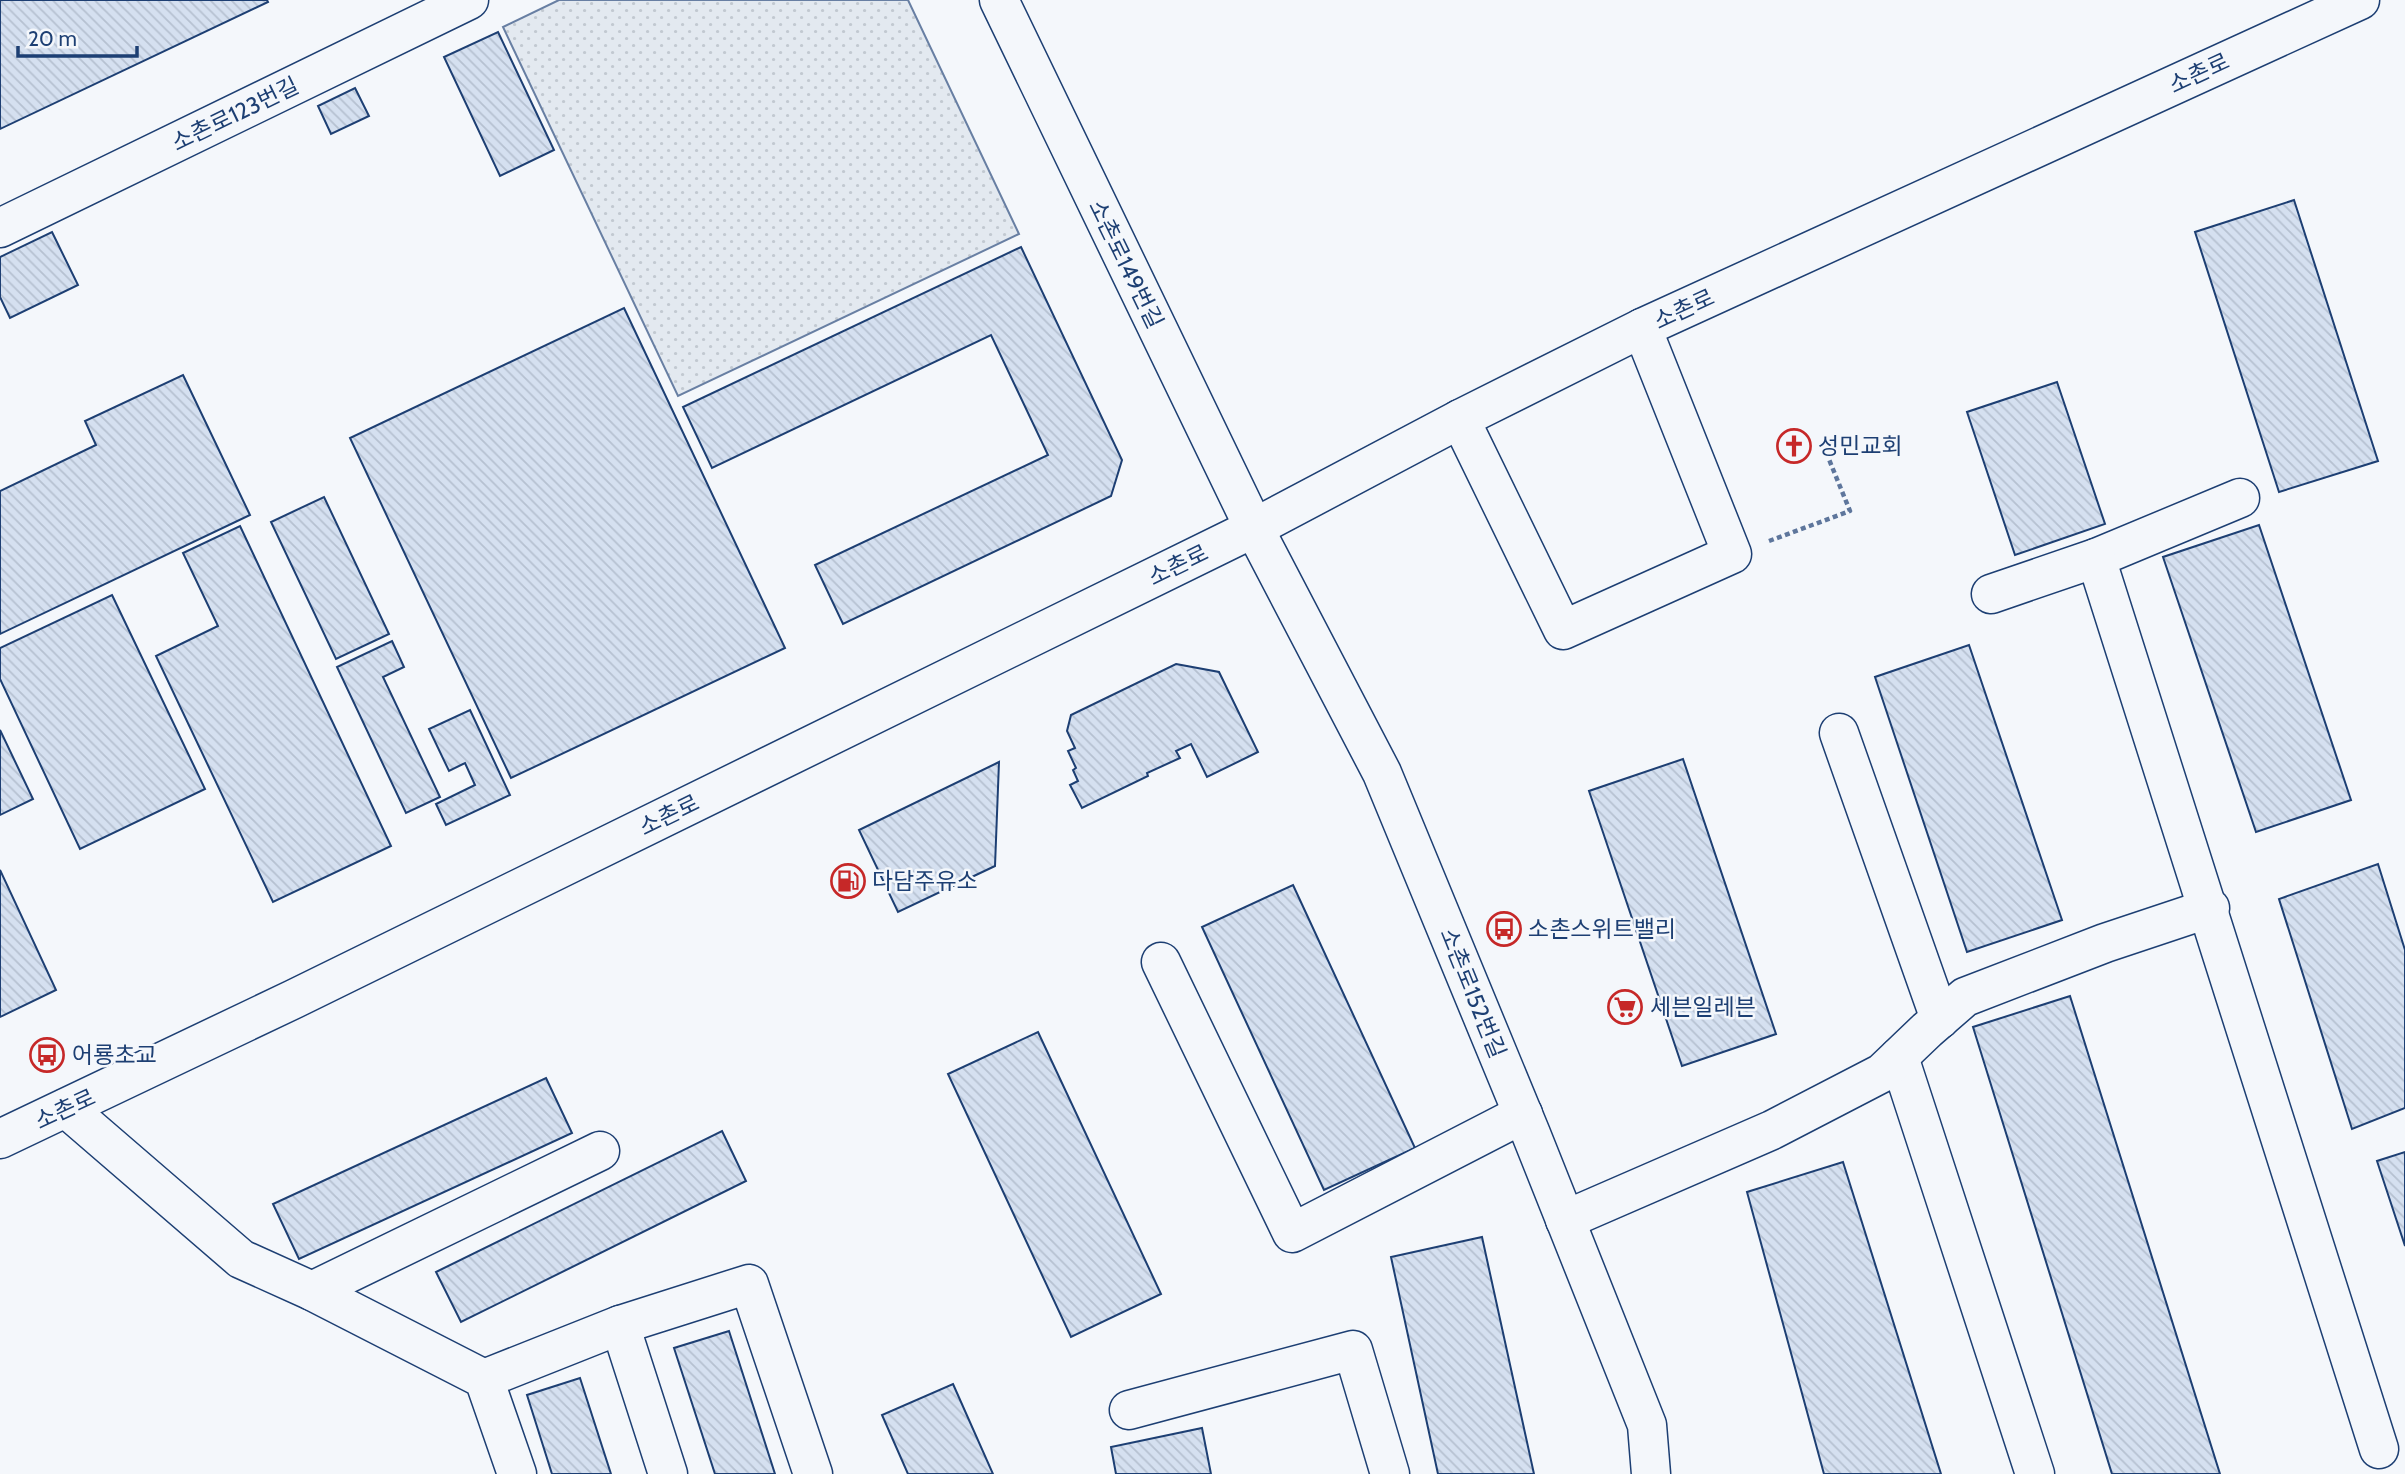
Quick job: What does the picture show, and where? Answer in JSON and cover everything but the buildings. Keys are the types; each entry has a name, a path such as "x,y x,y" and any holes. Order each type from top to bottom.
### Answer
{"street":[{"name":"소촌로123번길","path":"0,228 470,0"},
{"name":"소촌로149번길","path":"999,0 1254,528"},
{"name":"소촌로","path":"0,1139 1254,528 1460,419 1642,328 2360,0"},
{"path":"1460,419 1563,630 1732,554 1642,328"},
{"path":"1992,594 2096,558 2240,498"},
{"name":"소촌로152번길","path":"1254,528 1382,773 1523,1114 1647,1425 1651,1474"},
{"path":"2096,558 2210,908 2379,1449"},
{"path":"1839,733 1940,1019"},
{"path":"1565,1220 1772,1130 1882,1073 1965,997 2105,943 2210,908"},
{"path":"1161,961 1292,1233 1523,1114"},
{"path":"1899,1057 2035,1474"},
{"path":"66,1108 241,1259 312,1291 484,1379 517,1474"},
{"path":"312,1291 600,1151"},
{"path":"484,1379 620,1325 749,1284 813,1474"},
{"path":"620,1325 668,1474"},
{"path":"1129,1410 1353,1350 1390,1474"}],"path":[{"path":"1732,554 1850,511 1826,452"}],"shaded area":[{"path":"559,0 908,0 1019,234 678,396 503,27"}],"place":[{"name":"성민교회","path":"1794,446"},
{"name":"다담주유소","path":"848,881"},
{"name":"소촌스위트밸리","path":"1504,929"},
{"name":"세븐일레븐","path":"1625,1007"},
{"name":"어룡초교","path":"47,1055"}]}
